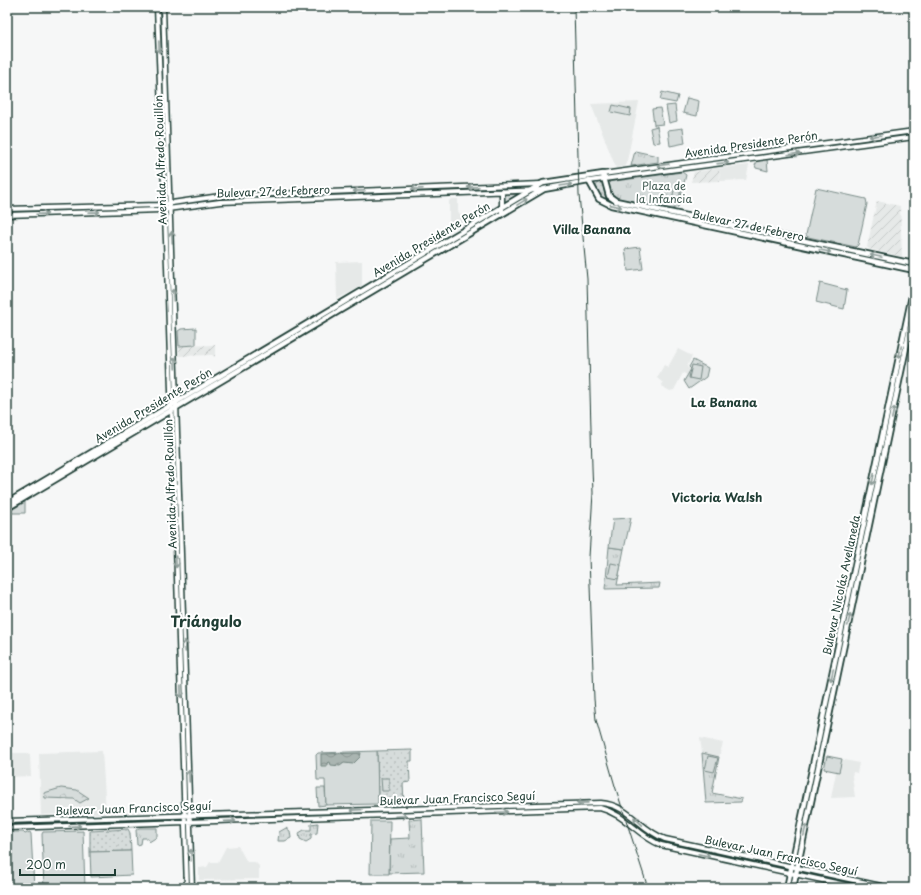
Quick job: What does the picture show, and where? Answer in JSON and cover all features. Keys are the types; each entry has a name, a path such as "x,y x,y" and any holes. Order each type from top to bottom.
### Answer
{"main road":[{"name":"Avenida Alfredo Rouillón","path":"157,7 187,888"},
{"name":"Avenida Alfredo Rouillón","path":"163,7 192,888"},
{"name":"Avenida Presidente Perón","path":"7,508 540,184 914,131"},
{"name":"Avenida Presidente Perón","path":"176,405 541,190 589,181 914,137"},
{"name":"Bulevar 27 de Febrero","path":"603,174 609,196 616,201 914,264"},
{"name":"Bulevar 27 de Febrero","path":"589,181 599,199 611,205 914,270"},
{"name":"Bulevar 27 de Febrero","path":"7,209 164,204 220,196 540,184"},
{"path":"501,186 502,213"},
{"name":"Bulevar 27 de Febrero","path":"7,215 165,210 220,202 541,190"},
{"name":"Bulevar Nicolás Avellaneda","path":"787,888 914,286"},
{"name":"Bulevar Nicolás Avellaneda","path":"793,888 914,310"},
{"name":"Avenida Presidente Perón","path":"7,503 171,408"},
{"name":"Bulevar Juan Francisco Seguí","path":"7,821 601,803 622,808 650,832 665,839 890,888"},
{"name":"Bulevar Juan Francisco Seguí","path":"7,828 600,808 622,817 645,837 661,845 859,888"}],"shaded area":[{"path":"639,102 626,166 616,168 591,104"},
{"path":"749,165 746,180 720,181 719,168"},
{"path":"719,168 720,181 691,182 694,172"},
{"path":"451,199 458,199 458,211 465,222 460,224 459,222 457,223 458,226 452,230 449,229 449,201"},
{"path":"877,201 900,206 902,257 869,249 867,247"},
{"path":"362,261 362,286 337,299 336,262"},
{"path":"215,345 215,357 212,355 179,356 179,346"},
{"path":"678,349 692,356 687,367 690,369 687,375 683,373 674,390 670,391 661,386 663,383 657,378 664,365 668,367"},
{"path":"700,738 723,743 719,757 702,753"},
{"path":"102,751 106,811 104,813 41,815 39,753"},
{"path":"7,753 27,753 30,755 31,776 7,777"},
{"path":"827,756 859,763 857,773 853,772 852,776 855,797 831,798 836,772 823,769 825,757"},
{"path":"238,846 247,862 255,862 259,866 259,879 199,880 199,868 207,867 210,862 218,862 226,847"}],"green space":[{"path":"662,92 678,96 676,103 660,100"},
{"path":"687,98 699,101 697,116 683,113"},
{"path":"613,105 631,109 630,116 611,112"},
{"path":"675,105 677,121 669,123 666,106"},
{"path":"660,108 663,124 654,125 652,109"},
{"path":"657,126 660,142 653,143 650,128"},
{"path":"683,128 685,143 670,146 668,130"},
{"path":"635,151 658,156 658,162 631,166"},
{"path":"767,159 768,171 756,168 755,165 758,161"},
{"name":"Plaza de la Infancia","path":"682,172 686,175 678,207 672,209 616,198 609,190 608,182"},
{"path":"599,182 603,185 605,196 610,201 609,204 597,193 595,187"},
{"path":"675,186 681,187 679,200 672,199"},
{"path":"816,188 866,199 867,204 858,245 856,247 808,237 806,235"},
{"path":"504,195 518,195 503,204"},
{"path":"640,247 643,269 628,271 625,249"},
{"path":"820,283 847,290 844,309 816,302"},
{"path":"196,328 196,345 179,346 178,331 181,329"},
{"path":"693,360 708,368 706,377 689,389 684,381 691,369 689,367"},
{"path":"692,365 701,367 699,380 689,378"},
{"path":"25,502 25,513 8,513 8,512"},
{"path":"631,518 624,549 609,547 613,519"},
{"path":"609,547 624,549 617,585 660,583 659,588 605,589"},
{"path":"611,563 621,565 618,579 608,577"},
{"path":"412,750 412,761 409,761 410,782 403,783 404,803 378,804 377,751"},
{"path":"377,751 378,804 326,805 325,780 317,780 316,755 318,753"},
{"path":"702,753 719,757 712,793 742,799 741,802 706,803"},
{"path":"708,756 718,758 714,772 705,770"},
{"path":"827,756 842,759 839,772 824,769"},
{"path":"381,778 389,778 389,791 382,791"},
{"path":"61,788 77,790 89,798 80,803 74,799 45,798 44,793"},
{"path":"317,788 325,788 326,805 318,806"},
{"path":"562,806 563,810 7,828 7,821"},
{"path":"422,819 424,872 389,873 390,839 410,838 409,820"},
{"path":"371,821 390,821 389,874 370,874"},
{"path":"318,823 317,833 311,834 311,839 306,842 300,839 299,833 304,830 311,830 311,824"},
{"path":"139,828 157,828 157,837 149,842 148,838 142,838 141,844 137,845 136,830"},
{"path":"286,828 290,831 291,838 285,841 278,841 279,832"},
{"path":"128,829 130,833 131,851 90,852 90,831"},
{"path":"83,831 85,888 44,888 43,832"},
{"path":"7,832 23,832 25,834 30,832 31,834 34,888 7,888"},
{"path":"671,841 890,888 859,888 666,847"},
{"path":"131,851 132,875 91,877 90,852"}],"water":[{"path":"361,753 360,757 353,764 344,763 340,766 331,765 330,762 327,763 327,766 321,766 321,754"}],"railway":[{"path":"574,7 579,195 587,279 593,493 589,557 594,699 596,720 615,786 648,888"}],"district":[{"name":"Villa Banana","path":"592,229"},
{"name":"La Banana","path":"724,402"},
{"name":"Victoria Walsh","path":"717,497"},
{"name":"Triángulo","path":"206,620"}]}
